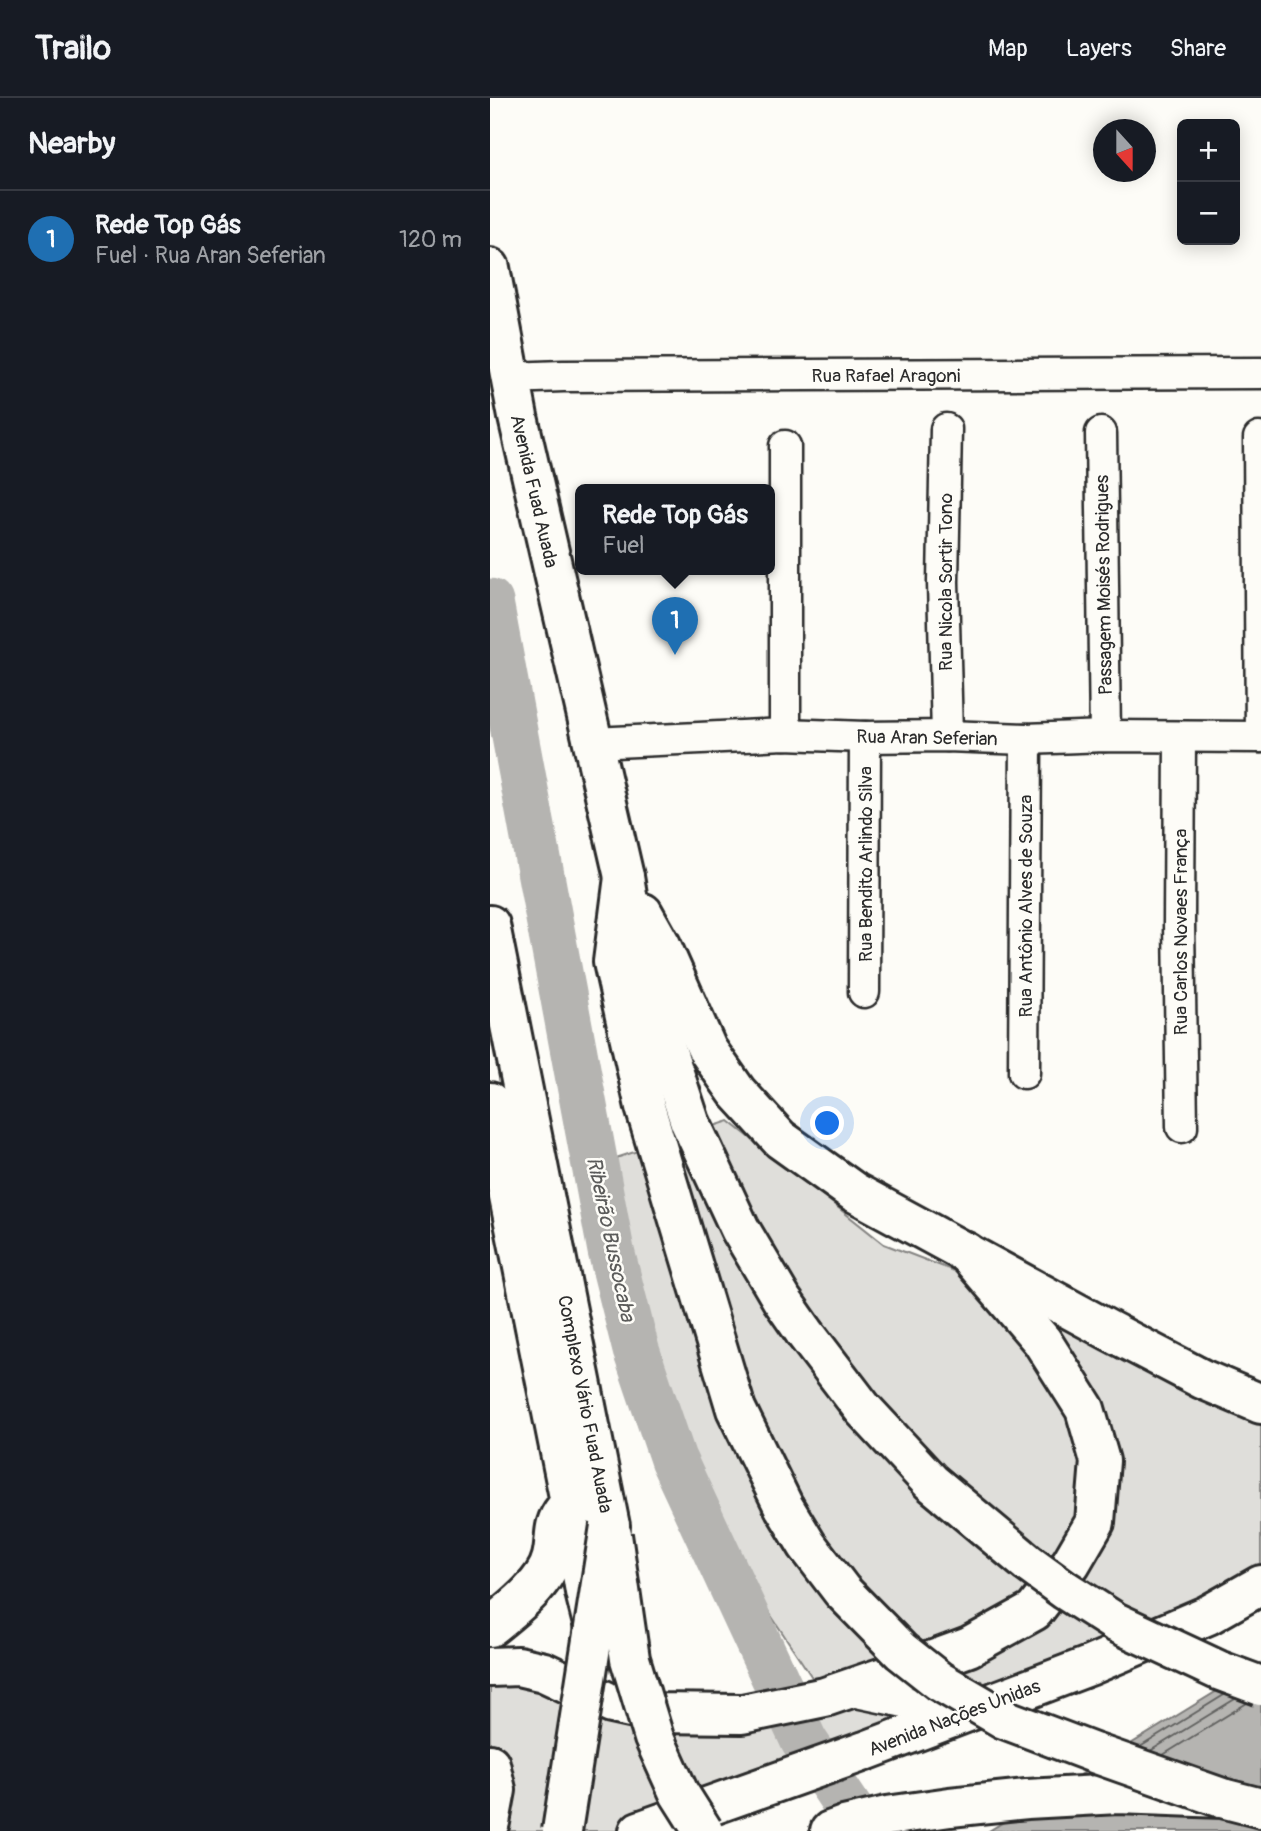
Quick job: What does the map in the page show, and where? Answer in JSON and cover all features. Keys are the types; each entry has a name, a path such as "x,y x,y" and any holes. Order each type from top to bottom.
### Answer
{"main road":[{"name":"Avenida Fuad Auada","path":"490,268 510,378 624,877"},
{"path":"624,877 661,945 707,1049 737,1092 780,1139 854,1192 1179,1367 1261,1404"},
{"path":"624,877 634,936 651,1003 690,1122 740,1229 782,1300 863,1409 931,1482 1027,1563 1065,1590 1115,1622 1218,1670 1261,1686"},
{"path":"624,877 613,962 645,1107 736,1409 784,1507 807,1545 842,1591 901,1650 939,1681 1004,1719 1222,1798 1261,1808"},
{"name":"Complexo Vário Fuad Auada","path":"490,925 610,1526 630,1659 654,1738 679,1793 703,1831"},
{"path":"490,1102 570,1502 585,1592 612,1704"},
{"path":"490,1667 518,1666 544,1672 612,1704 653,1713 742,1714 836,1693 969,1647 1034,1611 1071,1563 1095,1522 1100,1461 1085,1409 1042,1341 966,1252"},
{"path":"490,1627 515,1606 542,1577 552,1559 557,1519 570,1502"},
{"path":"562,1831 610,1526"},
{"name":"Avenida Nações Unidas","path":"639,1831 865,1751 1089,1666 1208,1615 1261,1585"},
{"path":"490,1764 496,1790 490,1822"},
{"path":"830,1831 887,1816 1027,1799 1118,1794 1222,1798"}],"street":[{"name":"Rua Rafael Aragoni","path":"510,378 1261,373"},
{"name":"Rua Nicola Sortir Tono","path":"946,429 943,582 947,736"},
{"name":"Passagem Moisés Rodrigues","path":"1101,433 1105,736"},
{"path":"1259,438 1261,737"},
{"path":"785,446 785,734"},
{"name":"Rua Aran Seferian","path":"593,743 785,734 1026,739 1105,736 1261,737"},
{"name":"Rua Bendito Arlindo Silva","path":"864,992 865,737"},
{"name":"Rua Carlos Novaes França","path":"1180,737 1182,1127"},
{"name":"Rua Antônio Alves de Souza","path":"1024,1073 1026,739"},
{"path":"836,1693 962,1714"}],"shaded area":[{"path":"729,1121 884,1244 1110,1331 1261,1404 1261,1585 639,1831 490,1831 490,1667 612,1704 825,1697 723,1543 647,1342 607,1161"}],"water":[{"path":"1261,1664 1261,1831 989,1831"}],"waterway":[{"name":"Ribeirão Bussocaba","path":"490,602 611,1251 636,1350 673,1459 804,1741 864,1831"}],"place":[{"name":"Rede Top Gás","path":"675,655"}]}
